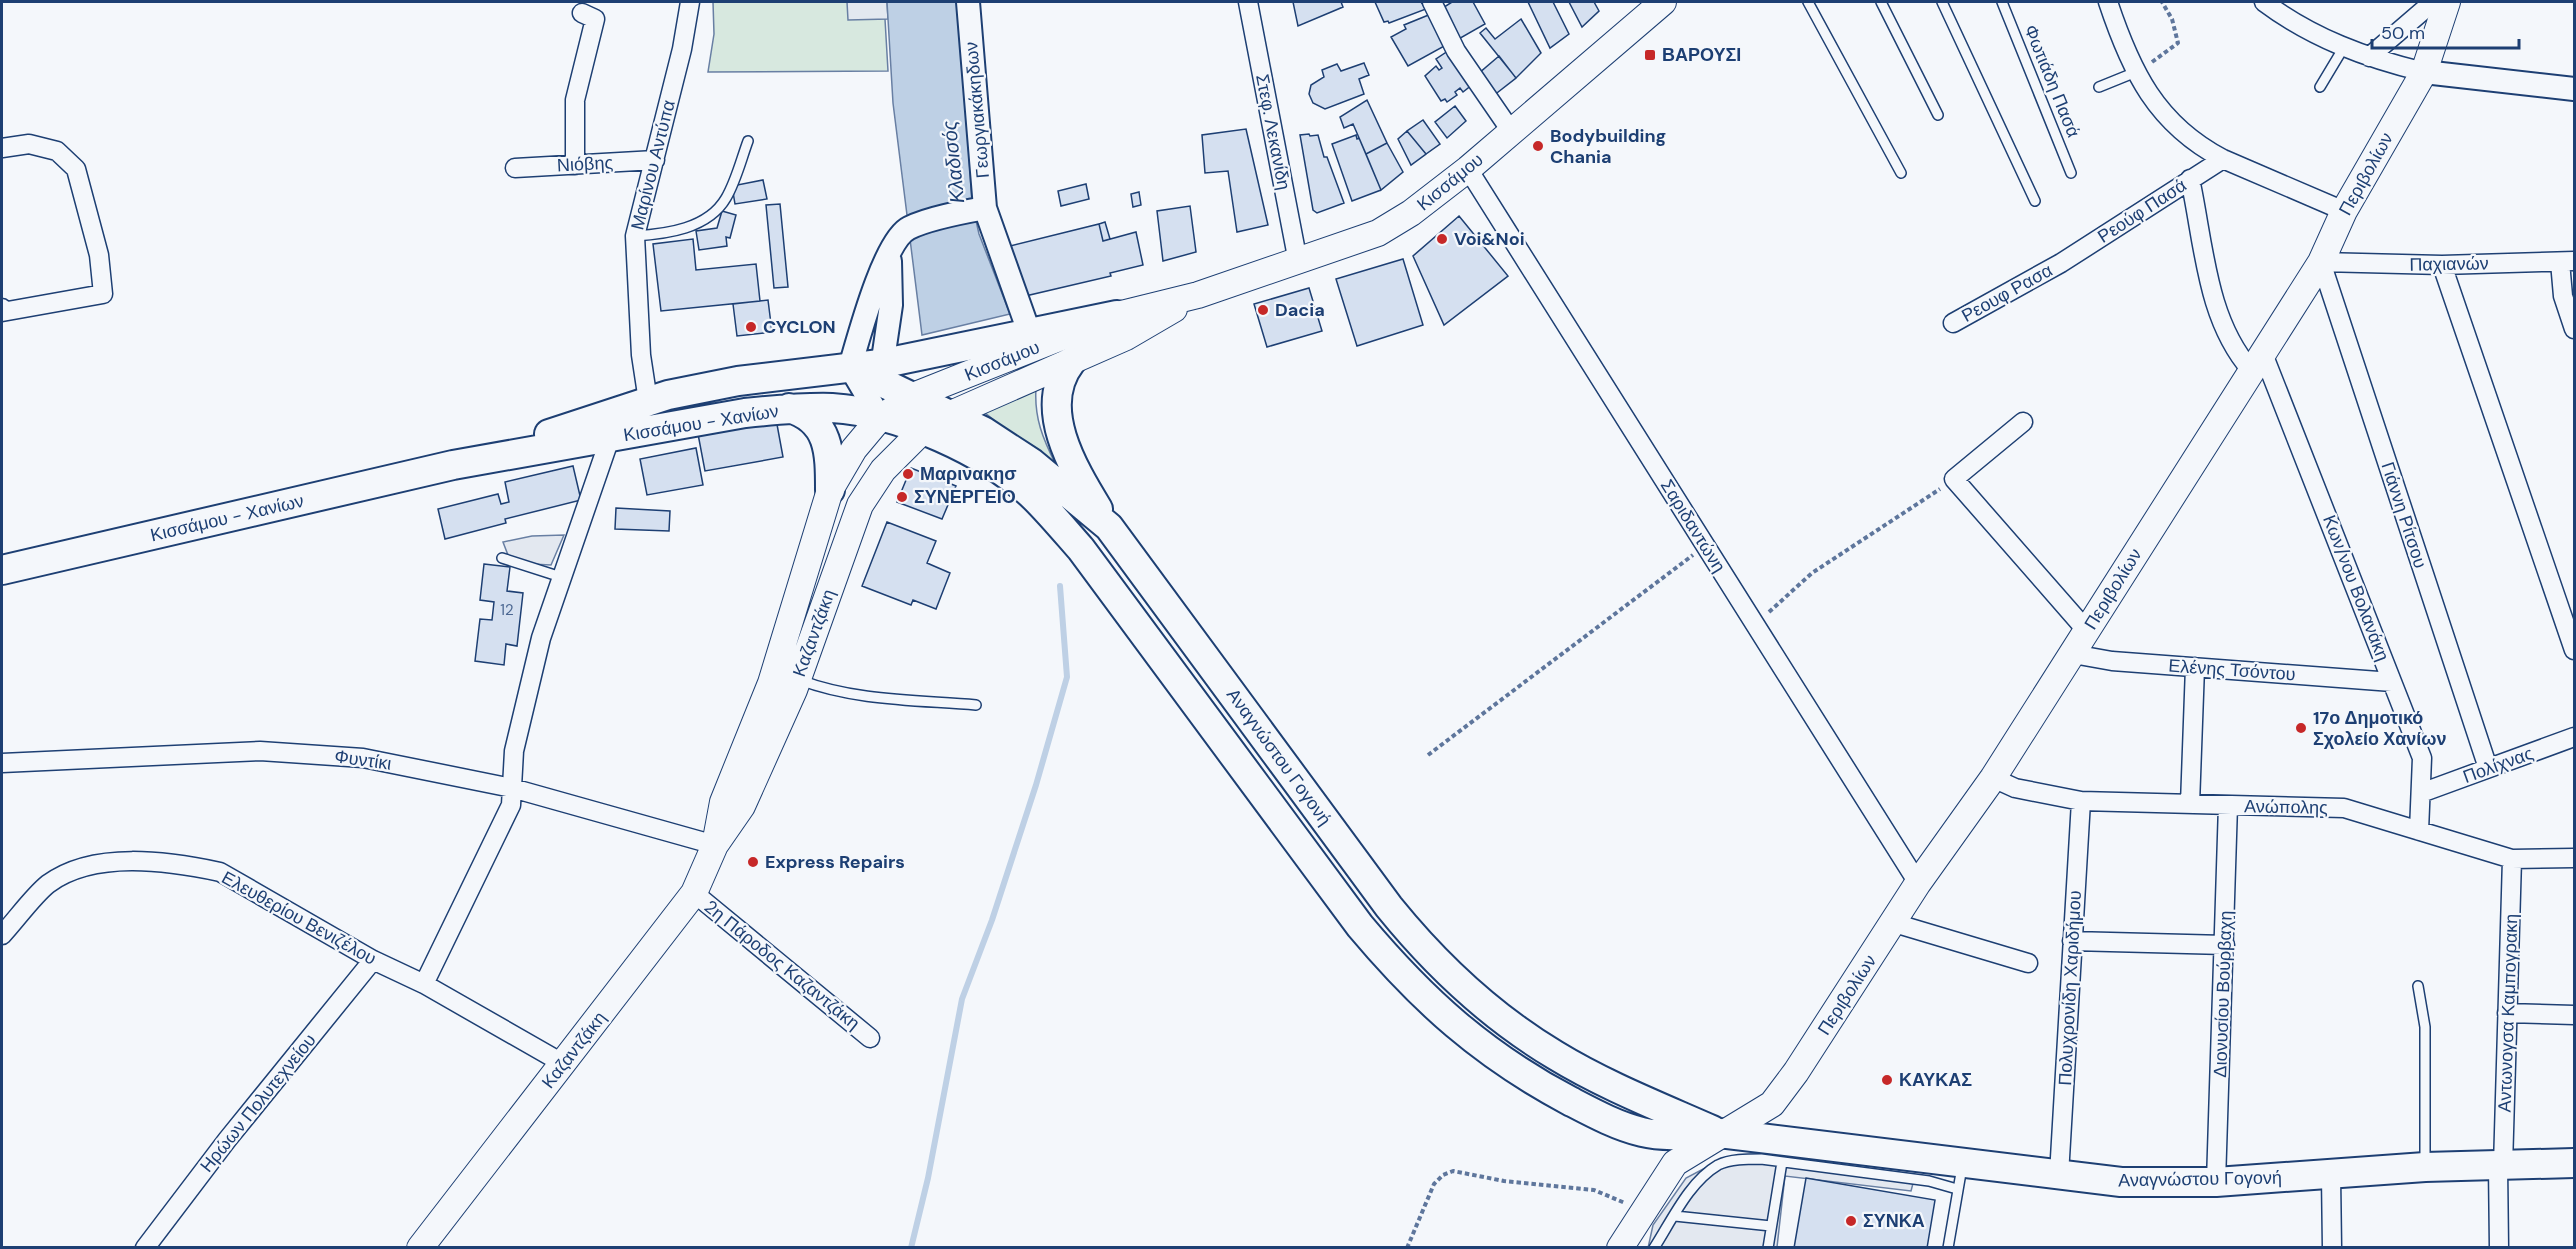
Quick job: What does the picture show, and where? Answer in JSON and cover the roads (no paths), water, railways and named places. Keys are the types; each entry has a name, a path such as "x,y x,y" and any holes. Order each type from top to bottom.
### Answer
{"main road":[{"name":"Κισσάμου","path":"880,418 913,396 1117,315 1198,295 1354,244 1387,228 1411,213 1468,169 1663,2"},
{"name":"Περιβολίων","path":"1622,1246 1642,1211 1675,1163 1719,1134 1772,1104 1778,1098 1918,883 1993,778 2321,262 2344,211 2424,72 2448,2"},
{"name":"Κισσάμου","path":"923,430 951,414 1126,338 1198,295"},
{"name":"Κισσάμου - Χανίων","path":"608,427 648,401 738,381 850,368 880,372 1029,332 1117,315"},
{"path":"1071,362 1062,373 1058,387 1057,406 1062,438 1087,490 1109,527"},
{"name":"Αναγνώστου Γογονή","path":"880,372 913,396 980,429 1032,463 1109,527 1389,907 1421,946 1462,986 1506,1023 1556,1056 1719,1134"},
{"name":"Κισσάμου - Χανίων","path":"2,570 608,427 789,408 833,408 923,430"},
{"path":"789,408 812,418 824,437 829,456 830,490"},
{"name":"Καζαντζάκη","path":"715,845 723,802 771,682 830,490 854,449 880,418"},
{"name":"Αναγνώστου Γογονή","path":"923,430 969,451 1014,481 1034,497 1081,549 1360,926 1398,971 1444,1015 1491,1054 1529,1078 1618,1124 1642,1132 1665,1135 1719,1134 1960,1175 2060,1175 2121,1182 2216,1182 2331,1176 2425,1167 2574,1163"},
{"name":"Καζαντζάκη","path":"420,1248 694,893 715,845 742,806 798,679 860,506 883,470 923,430"}],"street":[{"name":"Μαρίνου Αντύπα","path":"648,401 641,355 635,236 682,49 690,2"},
{"name":"Γεωργιακάκηδων","path":"968,2 980,209 1029,332"},
{"name":"Στεφ. Λεκανίδη","path":"1248,2 1298,262"},
{"path":"1431,2 1456,51 1511,131"},
{"path":"2108,2 2133,66 2162,112 2204,149 2344,211"},
{"path":"2369,57 2433,2"},
{"path":"2271,3 2310,31 2369,57 2424,72 2574,89"},
{"path":"575,165 575,100 595,19 582,13"},
{"path":"2,148 29,144 57,151 76,169 99,255 102,294 2,312 2,308"},
{"name":"Ρεούφ Πασά","path":"2061,263 2223,159"},
{"name":"Νιόβης","path":"515,168 655,160"},
{"name":"Σαριδαντώνη","path":"1468,169 1918,883"},
{"name":"Κων/νου Βολανάκη","path":"2190,179 2213,296 2238,356 2257,360 2422,758 2420,831"},
{"path":"880,418 850,368 869,299 889,257 900,235 908,228 980,209"},
{"path":"880,418 880,372 891,305 889,257"},
{"name":"Παχιανών","path":"2321,262 2442,265 2567,262"},
{"name":"Γιάννη Ρίτσου","path":"2321,262 2488,768"},
{"path":"2567,262 2563,296 2574,329"},
{"name":"Ρεουφ Ρασα","path":"1953,323 2061,263"},
{"path":"2442,265 2574,650"},
{"path":"2023,422 1954,479 2087,631"},
{"path":"424,984 511,805 514,751 541,639 608,427"},
{"name":"Ελένης Τσόντου","path":"2073,654 2112,661 2392,682"},
{"path":"2190,804 2195,667"},
{"name":"Πολίχνας","path":"2421,793 2574,737"},
{"name":"Φυντίκι","path":"2,763 260,751 363,758 512,788 715,845"},
{"name":"Ανώπολης","path":"1993,778 2015,788 2080,801 2344,808 2512,859 2574,858"},
{"name":"Πολυχρονίδη Χαριδήμου","path":"2060,1175 2080,801"},
{"name":"Διονυσίου Βούρβαχη","path":"2216,1182 2228,806"},
{"name":"Αντωνογσα Καμπογρακη","path":"2499,1248 2512,859"},
{"name":"Ελευθερίου Βενιζέλου","path":"2,935 46,885 70,871 101,864 131,862 194,866 220,872 242,882 374,960 424,984 564,1064"},
{"name":"2η Πάροδος Καζαντζάκη","path":"694,893 870,1038"},
{"path":"1894,923 2028,963"},
{"path":"2072,941 2225,945"},
{"name":"Ηρώων Πολυτεχνείου","path":"145,1248 227,1140 374,960"},
{"path":"2507,1014 2574,1015"},
{"path":"2331,1176 2332,1248"}],"lane":[{"path":"1808,2 1901,173"},
{"path":"1881,2 1938,115"},
{"path":"1942,2 2035,201"},
{"name":"Φωτιάδη Πασά","path":"2002,2 2072,173"},
{"path":"2320,87 2344,47"},
{"path":"2099,87 2133,66"},
{"path":"635,236 675,231 712,213 726,198 748,141"},
{"path":"502,558 561,577"},
{"path":"798,679 830,691 849,694 976,705"},
{"path":"2418,986 2425,1027 2425,1167"},
{"path":"1654,1248 1704,1176 1720,1164 1761,1159 1929,1181 1960,1175 1948,1248"},
{"path":"1768,1248 1782,1162"},
{"path":"1675,1216 1771,1226"}],"water":[{"name":"Κλαδισός","path":"887,2 959,2 972,203 979,234 1010,314 922,335 893,103"}],"waterway":[{"path":"911,1248 928,1178 962,999 992,920 1036,785 1067,677 1060,586"}],"place":[{"name":"ΒΑΡΟΥΣΙ","path":"1650,55"},
{"name":"Bodybuilding Chania","path":"1538,146"},
{"name":"Voi&Noi","path":"1442,239"},
{"name":"Dacia","path":"1263,310"},
{"name":"CYCLON","path":"751,327"},
{"name":"Μαρινακησ","path":"908,474"},
{"name":"ΣΥΝΕΡΓΕΙΟ","path":"902,497"},
{"name":"17ο Δημοτικό Σχολείο Χανίων","path":"2301,728"},
{"name":"Express Repairs","path":"753,862"},
{"name":"ΚΑΥΚΑΣ","path":"1887,1080"},
{"name":"ΣΥΝΚΑ","path":"1851,1221"}]}
